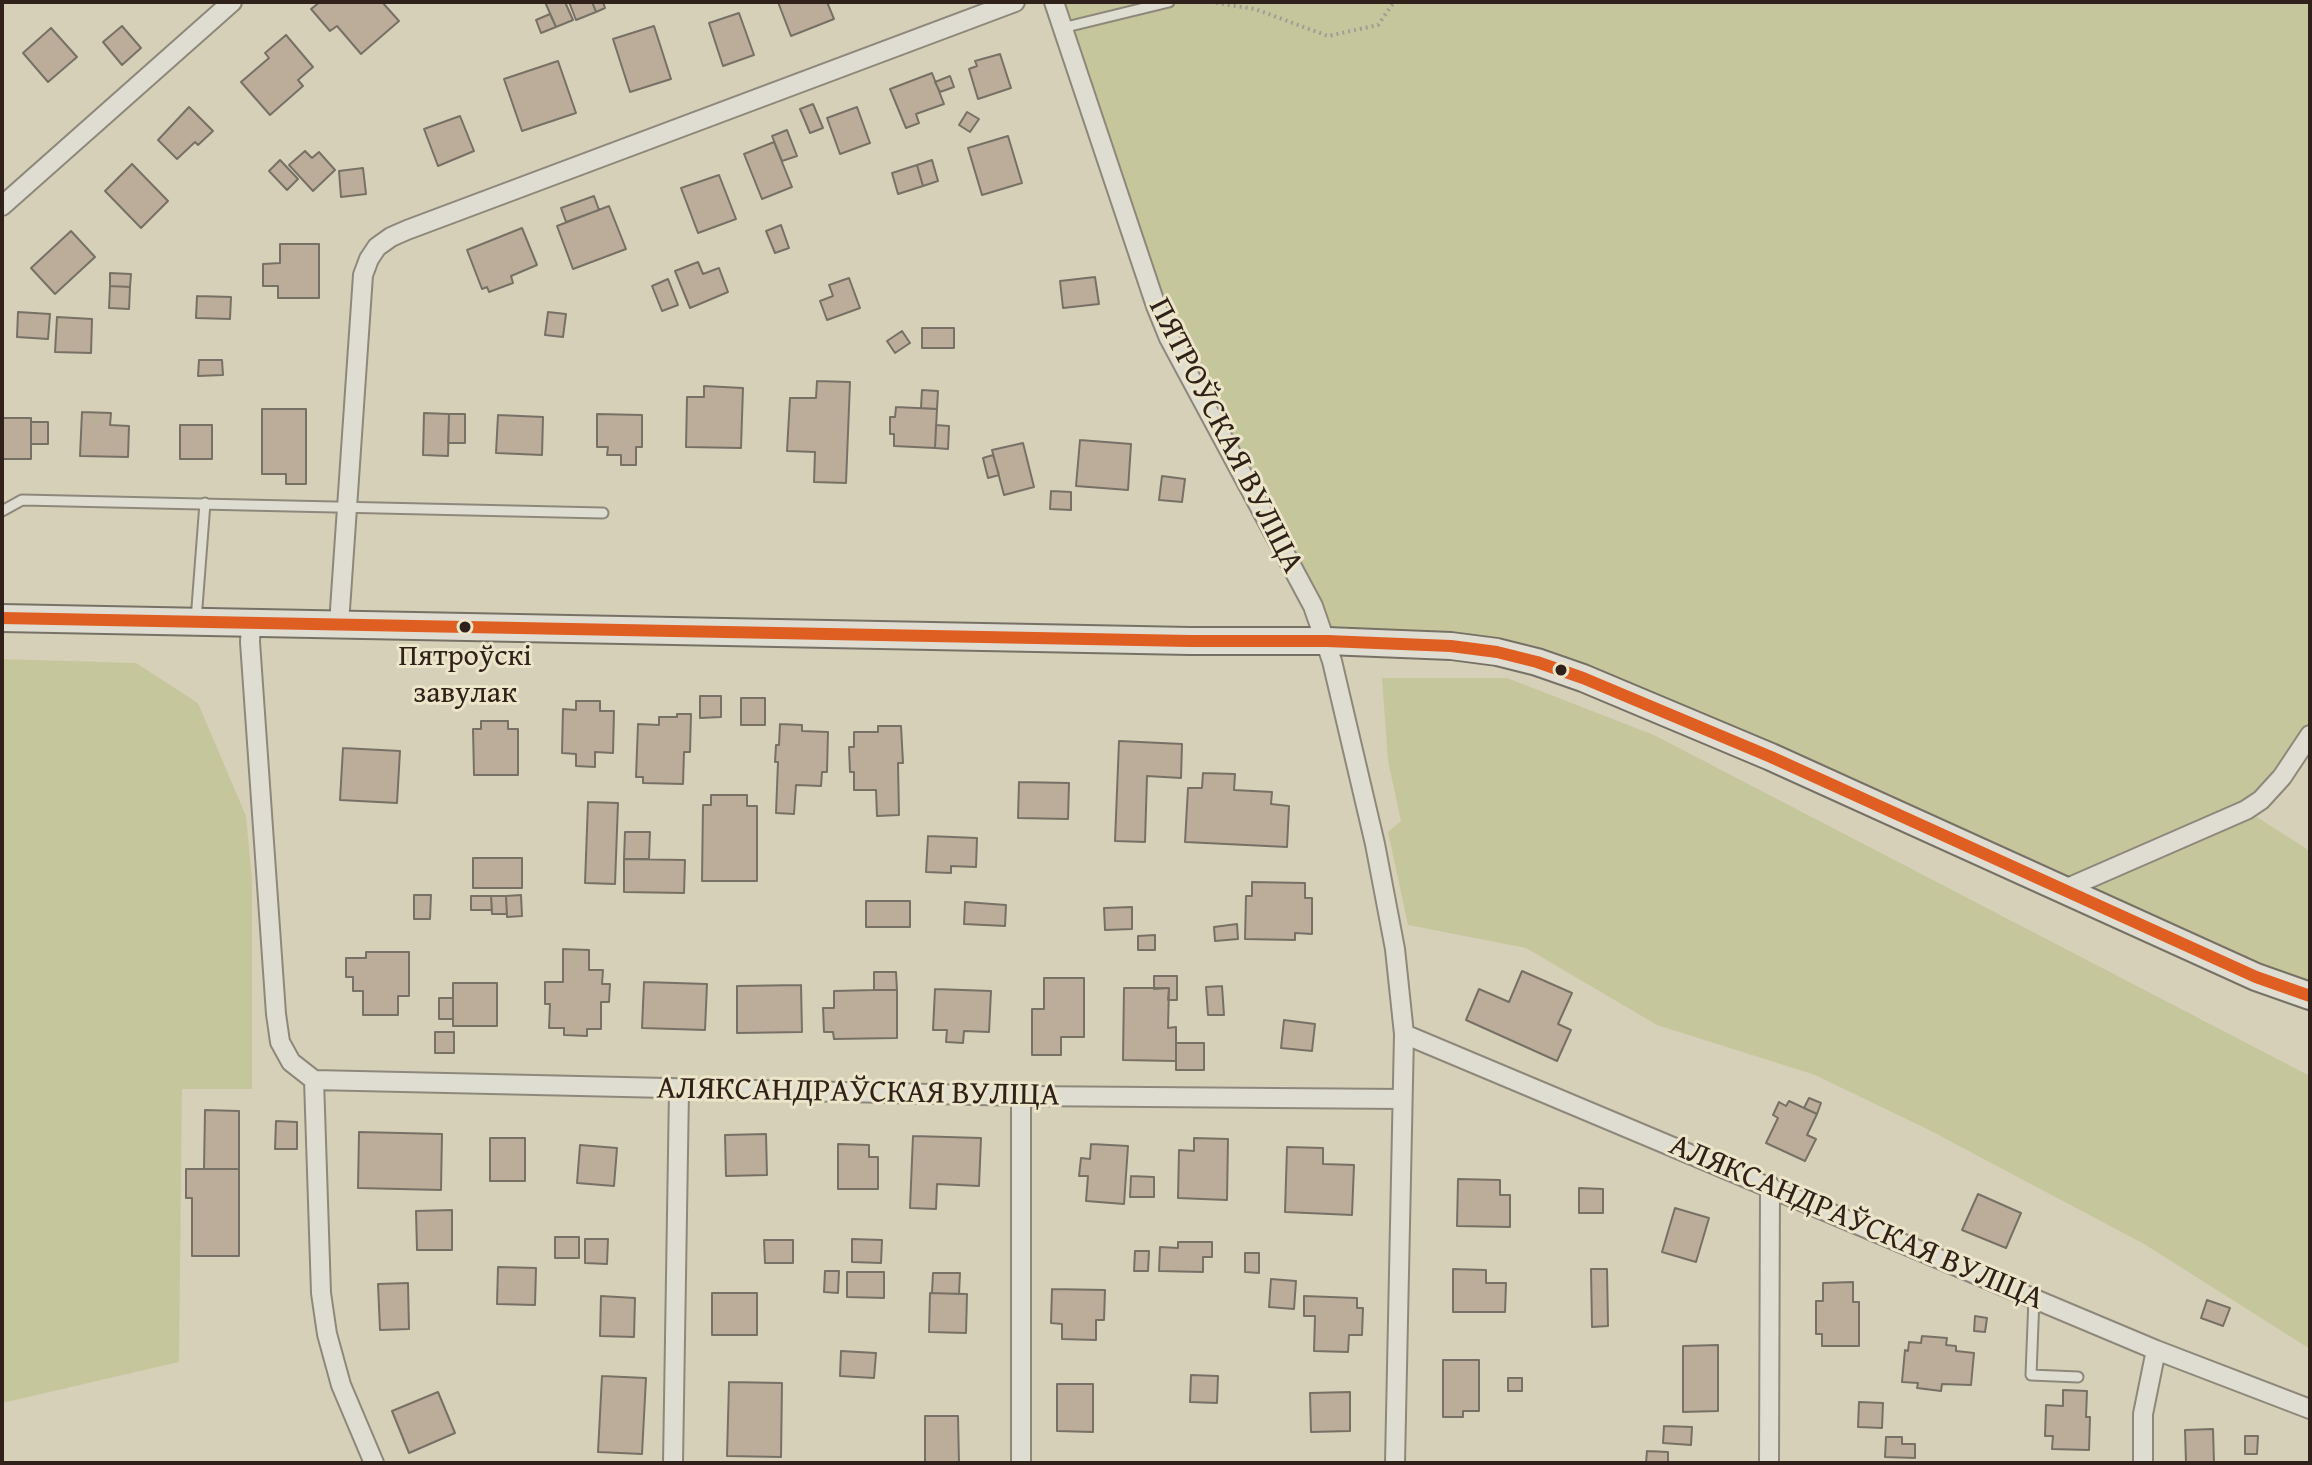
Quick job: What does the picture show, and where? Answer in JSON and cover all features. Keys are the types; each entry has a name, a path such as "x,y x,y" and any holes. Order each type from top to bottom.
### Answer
{"main road":[{"path":"4,618 1327,641 1451,646 1497,652 1537,662 1771,757 2256,977 2310,996"}],"street":[{"path":"2,206 232,2"},
{"path":"339,624 363,275 369,259 384,242 407,230 1015,2"},
{"name":"ПЯТРОЎСКАЯ ВУЛІЦА","path":"1054,2 1169,338 1313,606 1327,641 1375,844 1395,949 1404,1034 1395,1463"},
{"path":"251,623 280,1042 291,1062 314,1080 321,1293 327,1334 341,1385 374,1463"},
{"path":"2065,889 2246,810 2261,800 2282,777 2310,735"},
{"name":"АЛЯКСАНДРАЎСКАЯ ВУЛІЦА","path":"1404,1034 2156,1350 2310,1409"},
{"name":"АЛЯКСАНДРАЎСКАЯ ВУЛІЦА","path":"314,1080 1021,1096 1402,1099"},
{"path":"673,1463 679,1090"},
{"path":"1021,1096 1021,1463"},
{"path":"1769,1463 1770,1186"},
{"path":"2143,1463 2143,1414 2156,1350"}],"lane":[{"path":"1062,28 1169,2"},
{"path":"2,511 22,500 603,513"},
{"path":"196,622 205,503"},
{"path":"2034,1298 2031,1375 2078,1377"}],"path":[{"path":"1210,2 1255,9 1328,36 1378,25 1394,2"}],"green space":[{"path":"1054,2 2310,2 2310,735 2246,810 2310,851 2310,996 1537,662 1327,641 1180,363"},
{"path":"2,659 136,663 198,703 246,816 252,880 252,1089 182,1089 179,1362 2,1403"},
{"path":"1382,678 1507,678 1654,735 2310,1076 2310,1349 2144,1244 1929,1130 1815,1075 1657,1025 1526,948 1408,925 1388,832 1401,821 1388,761"}],"building":[{"path":"320,2 382,2 399,21 361,54 337,26 330,31 311,9"},
{"path":"545,2 565,2 573,20 556,27"},
{"path":"569,2 592,2 596,12 576,20"},
{"path":"592,2 603,2 605,8 596,12"},
{"path":"778,2 827,2 834,19 791,36"},
{"path":"739,13 754,55 723,66 709,23"},
{"path":"550,14 556,27 541,33 536,20"},
{"path":"122,26 141,48 122,65 103,42"},
{"path":"654,26 671,79 630,92 613,39"},
{"path":"51,28 77,57 48,82 23,53"},
{"path":"286,35 313,67 298,80 303,86 270,115 241,82 269,58 265,53"},
{"path":"1000,54 1011,88 978,99 969,69 977,66 975,61"},
{"path":"558,61 576,113 522,131 504,79"},
{"path":"932,73 944,104 916,114 919,123 906,128 890,89"},
{"path":"950,76 954,87 940,92 935,82"},
{"path":"813,104 823,128 810,133 800,109"},
{"path":"189,107 213,131 177,159 158,140"},
{"path":"857,107 870,143 840,154 827,118"},
{"path":"967,112 979,119 970,132 959,125"},
{"path":"460,116 474,151 438,166 424,129"},
{"path":"787,130 797,156 782,161 772,136"},
{"path":"1008,136 1022,183 982,195 968,148"},
{"path":"774,142 792,187 762,199 744,154"},
{"path":"305,151 312,158 319,152 335,170 313,191 289,165"},
{"path":"280,160 298,179 287,190 269,171"},
{"path":"932,160 938,181 923,186 917,165"},
{"path":"132,164 168,201 141,228 105,191"},
{"path":"917,165 923,186 898,194 892,173"},
{"path":"363,168 366,194 341,197 339,171"},
{"path":"719,175 736,219 698,233 681,188"},
{"path":"594,196 599,210 566,222 561,208"},
{"path":"609,206 626,249 573,269 557,226"},
{"path":"781,225 789,248 775,253 766,231"},
{"path":"522,228 537,265 511,276 513,283 489,292 487,287 482,289 467,250"},
{"path":"71,231 95,257 55,294 31,268"},
{"path":"280,244 319,244 319,298 278,298 278,286 263,286 263,264 280,263"},
{"path":"698,262 703,274 719,268 728,292 690,308 675,271"},
{"path":"110,273 131,274 130,287 110,286"},
{"path":"1095,277 1099,304 1063,308 1060,281"},
{"path":"849,278 860,308 827,320 820,301 833,296 829,285"},
{"path":"668,279 678,305 662,311 652,286"},
{"path":"110,286 130,287 129,309 109,308"},
{"path":"197,296 231,297 230,319 196,318"},
{"path":"18,312 50,314 48,339 17,337"},
{"path":"548,312 566,314 563,337 545,335"},
{"path":"57,317 92,319 91,353 55,352"},
{"path":"922,328 954,328 954,348 922,348"},
{"path":"902,331 910,343 895,353 887,341"},
{"path":"199,360 222,360 223,375 198,376"},
{"path":"817,381 850,382 846,483 814,482 815,452 787,451 790,398 816,398"},
{"path":"704,386 743,388 741,448 686,447 687,397 704,397"},
{"path":"922,390 938,391 937,409 921,408"},
{"path":"896,407 937,409 935,448 894,446 890,417 895,417"},
{"path":"262,409 306,409 306,484 286,484 286,474 262,474"},
{"path":"82,412 111,413 110,425 129,426 128,457 80,456"},
{"path":"424,413 449,414 448,456 423,455"},
{"path":"449,414 465,414 465,443 448,443"},
{"path":"597,414 642,415 642,447 636,447 636,465 621,465 621,455 607,455 608,447 597,447"},
{"path":"498,415 543,417 542,455 496,453"},
{"path":"2,418 31,418 31,459 2,459"},
{"path":"31,422 48,422 48,444 31,444"},
{"path":"180,425 212,425 212,459 180,459"},
{"path":"936,425 949,426 948,449 935,448"},
{"path":"1080,440 1131,444 1128,490 1076,486"},
{"path":"1023,443 1034,487 1004,495 992,450"},
{"path":"993,455 999,475 988,478 983,458"},
{"path":"1162,476 1185,479 1182,502 1159,500"},
{"path":"1051,491 1071,492 1071,510 1050,509"},
{"path":"700,696 721,696 721,717 700,718"},
{"path":"741,698 765,698 765,725 741,725"},
{"path":"576,701 600,701 600,711 614,711 613,753 595,752 595,767 576,766 576,754 562,753 563,709 576,710"},
{"path":"677,714 691,714 690,752 684,752 683,784 643,783 643,777 636,777 638,724 659,725 659,717 677,717"},
{"path":"481,721 508,721 508,729 518,729 518,775 474,775 473,729 481,729"},
{"path":"780,724 802,725 802,731 828,732 827,772 822,772 821,786 796,785 794,814 776,813 778,762 775,762"},
{"path":"878,726 901,726 903,763 898,763 899,815 877,816 876,790 854,790 849,747 854,747 854,732 878,732"},
{"path":"1119,741 1182,744 1181,778 1147,776 1145,842 1115,841"},
{"path":"343,748 400,751 397,803 340,800"},
{"path":"1203,773 1235,774 1234,790 1272,792 1271,804 1289,806 1287,847 1185,842 1188,788 1202,788"},
{"path":"1019,782 1069,783 1068,819 1018,818"},
{"path":"711,795 747,795 747,806 757,806 757,881 702,881 703,805 711,805"},
{"path":"588,802 618,803 615,884 585,883"},
{"path":"625,832 650,832 649,859 624,859"},
{"path":"928,836 977,838 976,867 951,866 951,873 926,872"},
{"path":"473,858 522,858 522,888 473,888"},
{"path":"624,859 685,860 684,893 624,892"},
{"path":"1252,882 1305,883 1305,898 1312,898 1312,934 1295,933 1295,940 1245,939 1246,896 1252,896"},
{"path":"414,895 431,895 430,919 414,919"},
{"path":"521,895 522,916 507,917 506,896"},
{"path":"471,896 491,896 492,910 471,910"},
{"path":"491,896 506,896 507,914 492,914"},
{"path":"866,901 910,901 910,927 866,927"},
{"path":"965,902 1006,905 1005,926 964,924"},
{"path":"1132,907 1132,929 1105,930 1104,908"},
{"path":"1237,924 1238,939 1215,941 1214,927"},
{"path":"1155,935 1155,950 1138,950 1138,936"},
{"path":"563,949 589,950 589,970 603,970 602,984 610,984 609,1002 601,1002 601,1029 587,1029 587,1036 564,1035 564,1028 549,1028 550,1004 545,1004 545,982 563,982"},
{"path":"366,952 409,952 409,996 398,996 398,1015 363,1015 363,991 353,991 353,977 346,977 346,958 366,958"},
{"path":"1522,971 1572,993 1558,1024 1571,1030 1557,1061 1466,1020 1479,989 1509,1002"},
{"path":"874,972 896,972 897,990 874,990"},
{"path":"1154,976 1177,976 1177,1000 1168,1000 1169,988 1154,989"},
{"path":"1044,978 1084,978 1084,1037 1061,1037 1061,1055 1032,1055 1032,1009 1044,1009"},
{"path":"644,982 707,984 705,1030 642,1028"},
{"path":"453,983 497,983 497,1026 453,1026"},
{"path":"801,985 802,1032 737,1033 737,986"},
{"path":"1222,986 1224,1015 1208,1015 1206,987"},
{"path":"1124,988 1169,988 1168,1028 1176,1027 1176,1061 1123,1060"},
{"path":"935,989 991,991 989,1032 964,1031 963,1043 946,1042 947,1030 933,1030"},
{"path":"897,990 897,1038 834,1039 833,1032 824,1032 823,1008 834,1008 834,991"},
{"path":"439,998 453,998 453,1019 439,1019"},
{"path":"1284,1020 1315,1024 1312,1051 1281,1048"},
{"path":"435,1032 454,1032 454,1053 435,1053"},
{"path":"1176,1043 1204,1043 1204,1070 1176,1070"},
{"path":"1809,1098 1821,1103 1817,1114 1804,1108"},
{"path":"1789,1101 1817,1114 1807,1135 1816,1139 1805,1161 1766,1143 1778,1118 1773,1115 1779,1102 1786,1106"},
{"path":"205,1110 239,1111 239,1169 204,1169"},
{"path":"276,1121 297,1122 297,1149 275,1149"},
{"path":"359,1132 442,1134 441,1190 358,1188"},
{"path":"766,1134 767,1175 726,1176 725,1135"},
{"path":"913,1136 981,1138 979,1186 937,1184 936,1209 910,1208"},
{"path":"490,1138 525,1138 525,1181 490,1181"},
{"path":"1194,1138 1228,1139 1227,1200 1178,1198 1179,1150 1194,1151"},
{"path":"838,1144 869,1145 869,1157 878,1157 878,1189 838,1189"},
{"path":"1091,1144 1128,1146 1124,1204 1086,1201 1088,1176 1079,1176 1081,1158 1090,1159"},
{"path":"580,1145 617,1148 614,1186 577,1183"},
{"path":"1287,1147 1323,1148 1323,1164 1354,1165 1352,1215 1285,1212"},
{"path":"186,1169 239,1169 239,1256 192,1256 192,1198 186,1198"},
{"path":"1131,1176 1154,1177 1154,1197 1130,1197"},
{"path":"1458,1179 1500,1180 1500,1195 1510,1195 1510,1227 1457,1226"},
{"path":"1579,1188 1603,1189 1603,1213 1579,1213"},
{"path":"1978,1194 2021,1213 2006,1248 1962,1230"},
{"path":"1675,1208 1709,1218 1696,1262 1662,1252"},
{"path":"452,1210 452,1250 417,1250 416,1211"},
{"path":"555,1237 579,1237 579,1258 555,1258"},
{"path":"585,1239 608,1239 607,1264 585,1263"},
{"path":"852,1239 882,1240 881,1263 852,1262"},
{"path":"764,1240 793,1240 793,1263 765,1263"},
{"path":"1178,1242 1212,1242 1212,1257 1203,1257 1203,1272 1159,1271 1160,1247 1178,1248"},
{"path":"1135,1251 1149,1251 1148,1271 1134,1271"},
{"path":"1245,1253 1259,1253 1259,1273 1245,1272"},
{"path":"498,1267 536,1268 535,1305 497,1304"},
{"path":"1453,1269 1486,1270 1486,1283 1506,1283 1505,1312 1453,1312"},
{"path":"1591,1269 1607,1269 1608,1326 1592,1327"},
{"path":"825,1271 839,1271 838,1293 824,1292"},
{"path":"847,1272 884,1272 884,1298 847,1297"},
{"path":"933,1273 960,1273 959,1294 932,1293"},
{"path":"1271,1279 1296,1281 1294,1309 1269,1307"},
{"path":"1853,1282 1853,1302 1859,1302 1859,1346 1822,1346 1822,1334 1816,1334 1816,1301 1823,1301 1823,1283"},
{"path":"408,1283 409,1329 380,1330 378,1284"},
{"path":"1052,1289 1105,1290 1104,1320 1096,1320 1096,1340 1062,1339 1062,1324 1051,1323"},
{"path":"712,1293 757,1293 757,1335 712,1335"},
{"path":"930,1293 967,1294 966,1333 929,1332"},
{"path":"601,1296 635,1298 634,1337 600,1336"},
{"path":"1304,1296 1357,1298 1357,1308 1363,1308 1362,1335 1349,1335 1348,1352 1314,1351 1315,1316 1304,1316"},
{"path":"2207,1300 2230,1308 2223,1326 2201,1318"},
{"path":"1975,1316 1987,1318 1985,1332 1974,1331"},
{"path":"1922,1336 1947,1338 1946,1345 1956,1346 1956,1351 1974,1353 1971,1385 1942,1384 1941,1391 1917,1388 1918,1383 1902,1382 1905,1350 1908,1351 1909,1342 1921,1343"},
{"path":"1718,1345 1718,1411 1683,1412 1683,1346"},
{"path":"841,1351 876,1353 874,1378 840,1376"},
{"path":"1443,1360 1479,1360 1479,1411 1463,1411 1463,1417 1443,1417"},
{"path":"1191,1375 1218,1376 1217,1403 1190,1402"},
{"path":"602,1376 646,1378 642,1454 598,1452"},
{"path":"1508,1378 1522,1378 1522,1391 1508,1391"},
{"path":"729,1382 782,1383 781,1457 727,1456"},
{"path":"1057,1384 1093,1384 1093,1432 1057,1431"},
{"path":"2063,1390 2087,1391 2089,1450 2052,1449 2053,1436 2045,1436 2046,1405 2063,1406"},
{"path":"438,1392 455,1433 409,1453 392,1411"},
{"path":"1350,1392 1350,1431 1311,1432 1310,1393"},
{"path":"1859,1402 1883,1403 1882,1428 1858,1427"},
{"path":"925,1416 958,1416 959,1463 925,1463"},
{"path":"1664,1426 1692,1427 1691,1445 1663,1443"},
{"path":"2213,1429 2214,1463 2186,1463 2185,1430"},
{"path":"2245,1436 2258,1436 2257,1454 2245,1454"},
{"path":"1886,1437 1902,1437 1902,1444 1915,1444 1915,1458 1885,1457"},
{"path":"1647,1451 1668,1452 1668,1463 1646,1463"}],"transit line":[{"path":"2,618 1327,641 1451,646 1497,652 1583,678 1771,757 2256,977 2310,996"}],"place":[{"name":"Пятроўскі завулак","path":"465,627"}]}
